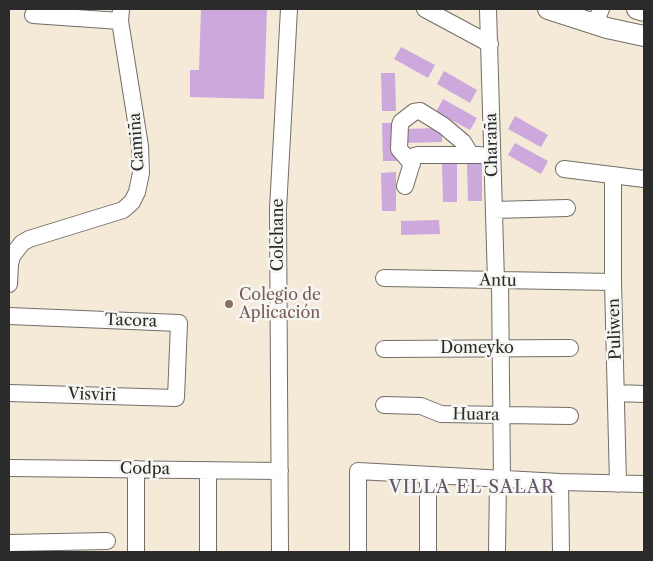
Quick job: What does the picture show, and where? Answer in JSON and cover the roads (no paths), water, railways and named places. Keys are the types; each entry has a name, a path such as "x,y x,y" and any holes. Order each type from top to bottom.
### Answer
{"main road":[{"path":"548,9 607,28 644,36"},
{"path":"579,9 600,11 644,26"},
{"path":"637,9 644,11"}],"street":[{"name":"Colchane","path":"280,552 278,209 289,9"},
{"path":"425,9 490,44"},
{"name":"Charaña","path":"488,9 500,348 501,415 497,552"},
{"path":"33,15 120,15"},
{"name":"Camiña","path":"9,284 12,256 29,239 123,210 135,198 141,173 140,146 120,15"},
{"path":"412,164 399,150 401,122 414,112 420,112 444,126 464,142 471,155"},
{"path":"405,186 414,156 492,155"},
{"path":"564,169 644,179"},
{"name":"Puliwen","path":"613,175 613,282 618,484"},
{"path":"494,210 567,208"},
{"name":"Antu","path":"384,278 613,282"},
{"name":"Tacora","path":"9,316 179,323 176,398"},
{"name":"Domeyko","path":"384,349 570,348"},
{"name":"Visviri","path":"9,392 176,398"},
{"path":"616,393 644,394"},
{"name":"Huara","path":"384,405 421,406 441,414 570,416"},
{"name":"Codpa","path":"9,468 280,470"},
{"path":"136,469 136,552"},
{"path":"208,470 208,552"},
{"path":"358,552 358,472 560,482 644,484"},
{"path":"428,475 428,552"},
{"path":"560,482 561,552"},
{"path":"9,543 107,541"}],"place":[{"name":"Colegio de Aplicación","path":"229,304"}],"district":[{"name":"VILLA EL SALAR","path":"472,488"}]}
